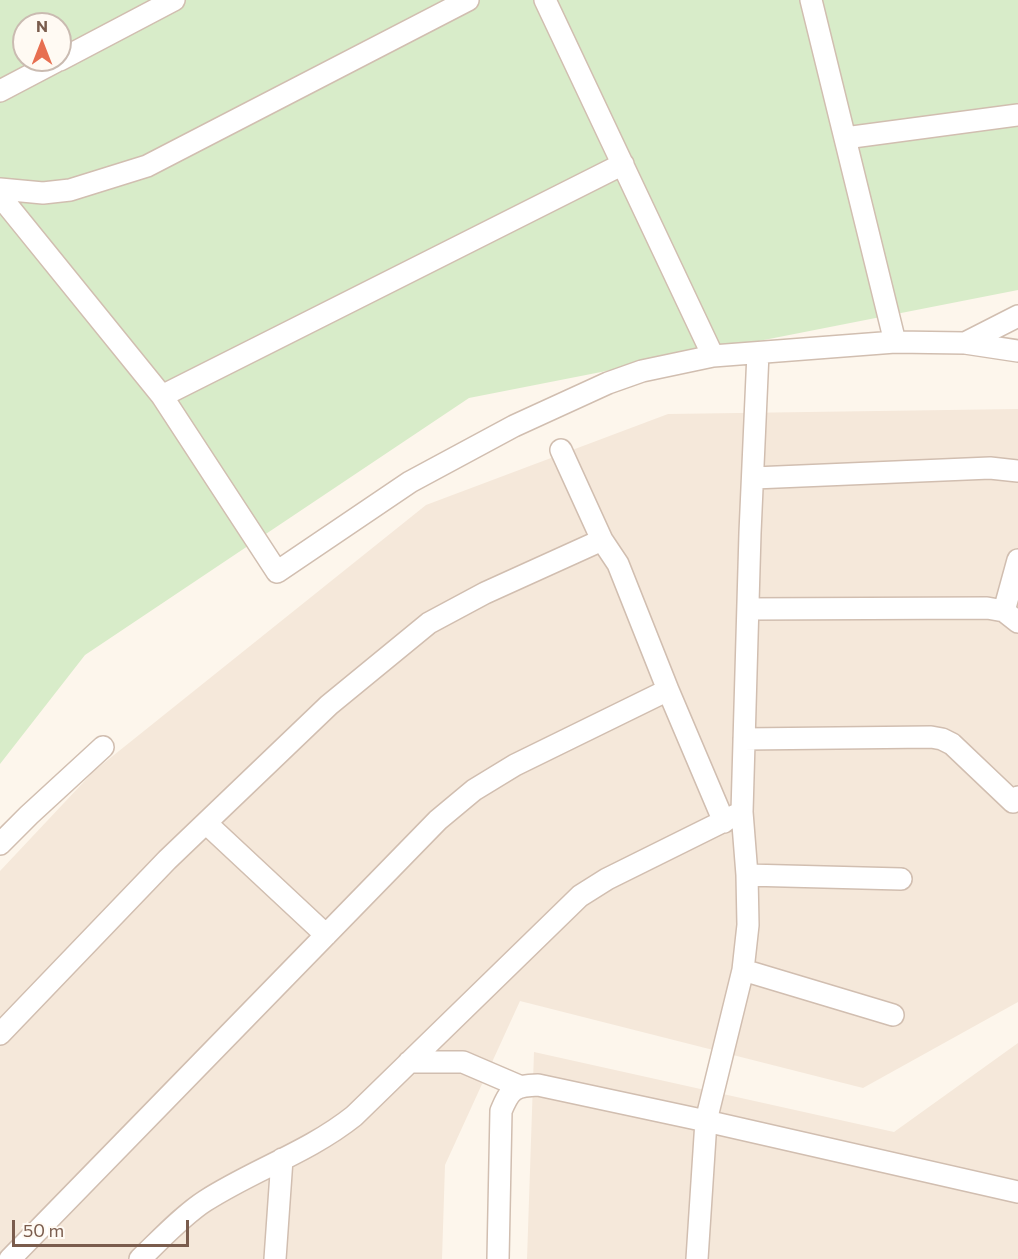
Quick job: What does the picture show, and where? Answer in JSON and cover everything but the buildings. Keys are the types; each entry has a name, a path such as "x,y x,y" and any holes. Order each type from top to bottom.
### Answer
{"street":[{"path":"72,54 174,0"},
{"path":"0,189 43,193 70,190 147,166 468,0"},
{"path":"545,0 713,356"},
{"path":"811,0 895,342"},
{"path":"0,91 37,72"},
{"path":"845,138 1018,115"},
{"path":"162,396 622,164"},
{"path":"0,196 162,396 277,572 410,482 514,426 642,370 713,356 895,342 964,343 1018,351"},
{"path":"964,343 1018,316"},
{"path":"733,817 744,739 759,352"},
{"path":"561,450 602,540 618,564 669,690 733,817 747,874 748,926 742,970 706,1121 698,1259"},
{"path":"754,478 990,468 1018,471"},
{"path":"0,1035 167,860 329,705 429,623 485,593 602,540"},
{"path":"748,609 987,608 1011,616 1018,560"},
{"path":"0,1252 9,1259 438,820 474,790 515,765 669,690"},
{"path":"744,739 942,739 952,744 1016,801"},
{"path":"0,844 29,814 103,747"},
{"path":"140,1259 202,1202 334,1132 354,1116 580,896 607,879 733,817"},
{"path":"206,823 326,935"},
{"path":"747,874 901,879"},
{"path":"742,970 893,1015"},
{"path":"409,1062 463,1062 519,1086 538,1085 1018,1192"},
{"path":"498,1259 501,1111 508,1096 519,1086"},
{"path":"275,1259 282,1159"}],"shaded area":[{"path":"1018,409 1018,1002 863,1088 520,1001 445,1165 442,1259 0,1259 0,871 94,771 426,505 668,414"},
{"path":"1018,1043 1018,1259 527,1259 534,1052 894,1132"}],"green space":[{"path":"0,0 1018,0 1018,290 469,398 85,655 0,764"}]}
